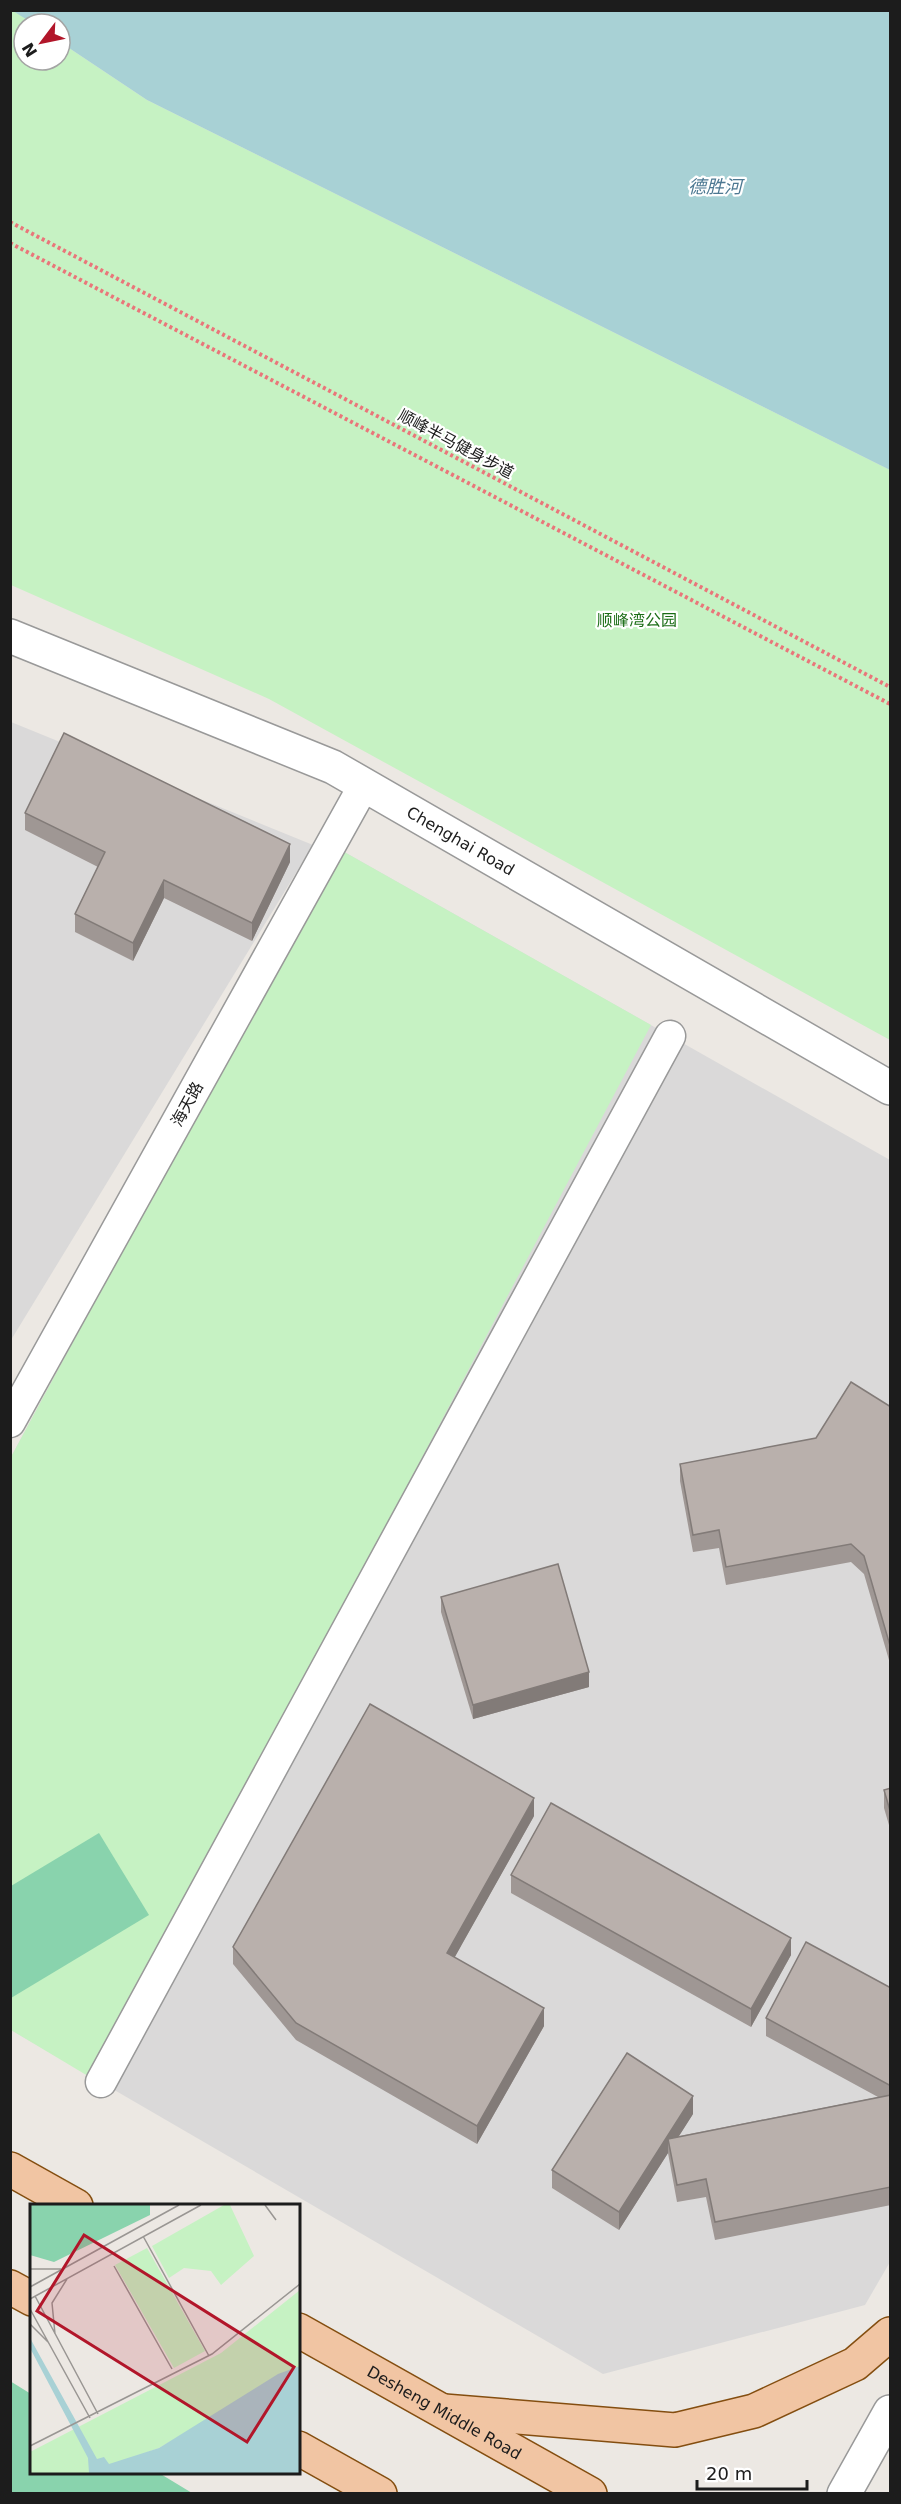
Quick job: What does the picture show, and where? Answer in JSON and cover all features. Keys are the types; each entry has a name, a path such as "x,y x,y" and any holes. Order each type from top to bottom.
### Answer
{"main road":[{"path":"10,2169 74,2204"},
{"path":"10,2287 30,2298"},
{"name":"Desheng Middle Road","path":"300,2331 590,2493"},
{"path":"444,2412 675,2430 754,2411 855,2364 891,2334"},
{"path":"300,2449 380,2493"}],"street":[{"name":"Chenghai Road","path":"10,636 333,767 891,1088"},
{"name":"海天路","path":"10,1422 364,785"},
{"path":"101,2082 670,1036"},
{"path":"844,2493 891,2412"}],"path":[{"name":"顺峰半马健身步道","path":"10,222 891,687"},
{"path":"10,243 891,704"}],"shaded area":[{"path":"11,722 313,845 11,1340"},
{"path":"339,849 890,1160 890,2262 865,2305 603,2374 11,2030 11,1457"}],"green space":[{"name":"顺峰湾公园","path":"10,11 16,12 12,12 12,72 72,72 72,50 147,100 890,470 890,1040 269,699 11,585"},
{"path":"339,849 651,1025 93,2079 11,2030 11,1457"},
{"path":"99,1833 149,1915 11,1998 11,1886"},
{"path":"10,2381 30,2393 30,2474 161,2474 192,2493 11,2493"}],"water":[{"name":"德胜河","path":"13,11 890,11 890,470 147,100 72,50 72,12"}],"building":[{"path":"64,733 290,844 252,923 164,880 133,943 75,914 105,852 25,813"},
{"path":"851,1382 891,1407 891,1649 864,1556 851,1544 726,1567 719,1530 693,1535 680,1464 816,1438"},
{"path":"558,1564 589,1672 473,1705 441,1597"},
{"path":"370,1704 534,1798 447,1953 544,2008 477,2126 296,2023 233,1947"},
{"path":"891,1788 891,1814 884,1790"},
{"path":"551,1803 791,1938 751,2009 511,1875"},
{"path":"806,1942 891,1988 891,2086 766,2018"},
{"path":"627,2053 693,2096 619,2212 552,2170"},
{"path":"891,2095 891,2187 715,2222 706,2179 677,2185 668,2139"}]}
